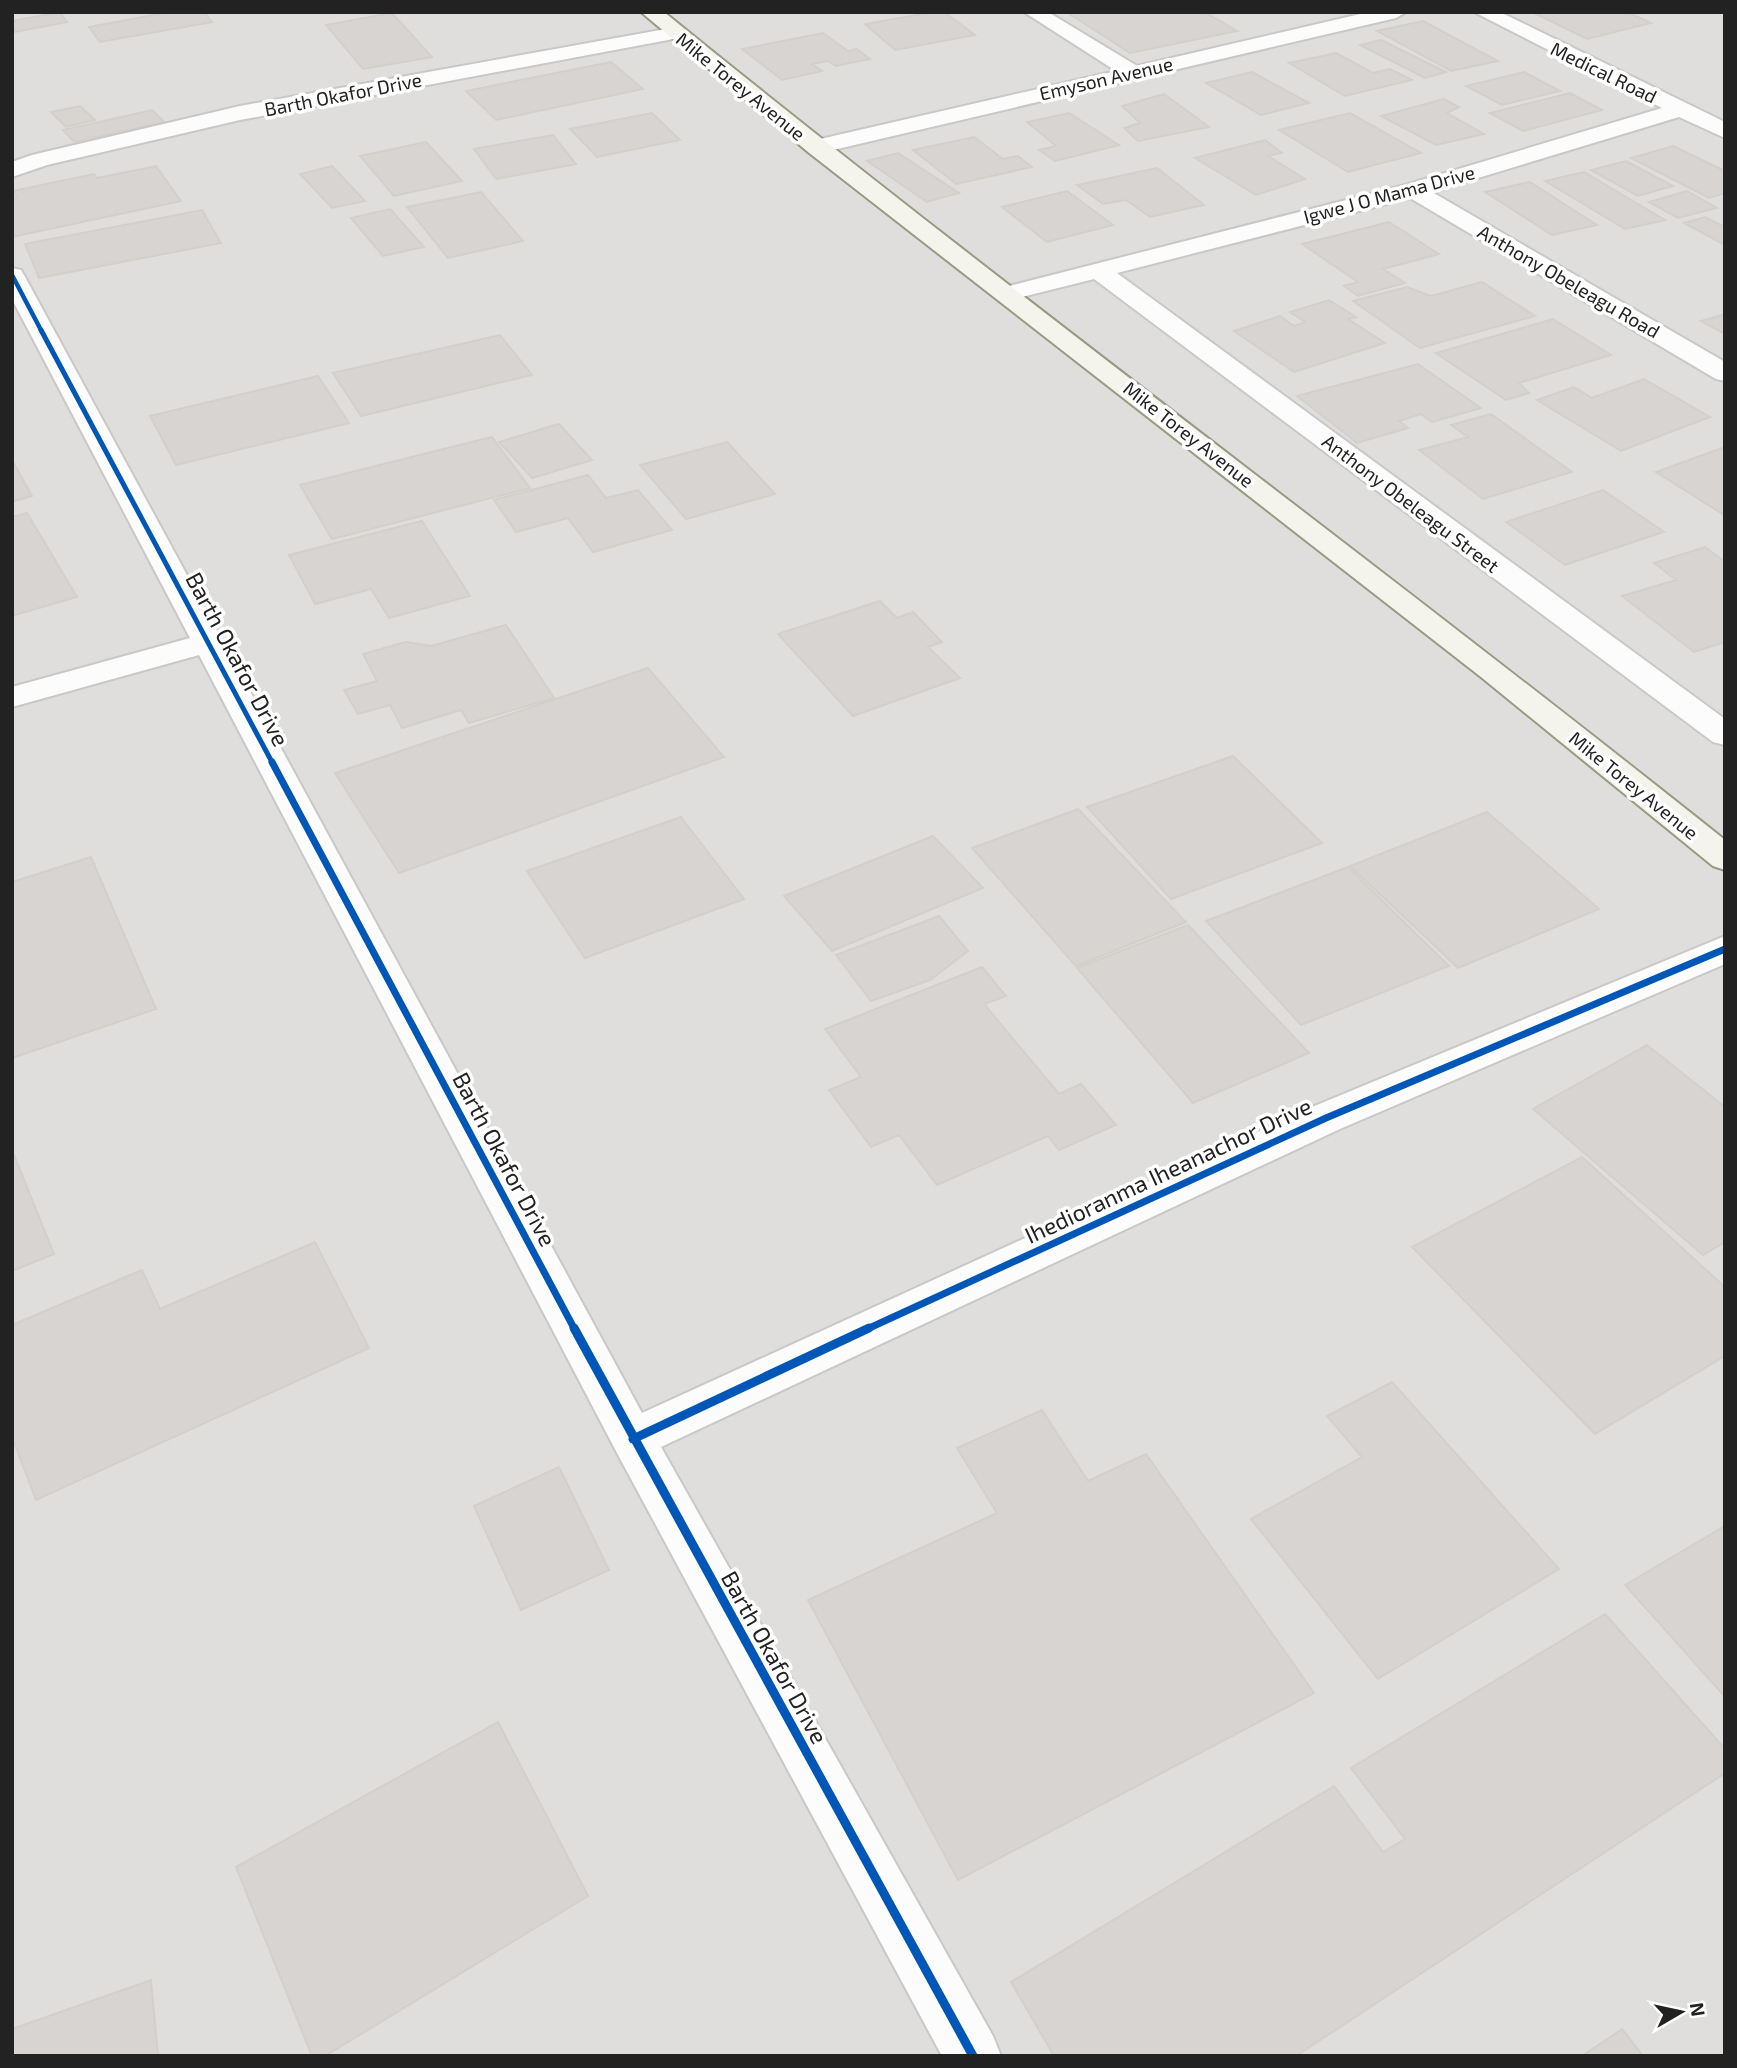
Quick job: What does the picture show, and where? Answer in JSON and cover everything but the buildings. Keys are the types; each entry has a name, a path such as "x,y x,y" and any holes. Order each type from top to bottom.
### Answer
{"main road":[{"name":"Mike Torey Avenue","path":"651,12 816,147 1492,670 1725,858"}],"street":[{"path":"1034,12 1132,72"},
{"name":"Emyson Avenue","path":"816,147 1396,12"},
{"name":"Medical Road","path":"1484,12 1725,131"},
{"name":"Barth Okafor Drive","path":"12,170 53,157 240,113 677,33"},
{"name":"Igwe J O Mama Drive","path":"1006,294 1413,190 1645,122 1679,108"},
{"name":"Anthony Obeleagu Road","path":"1413,190 1725,373"},
{"name":"Anthony Obeleagu Street","path":"1097,270 1725,735"},
{"name":"Barth Okafor Drive","path":"12,275 633,1439 974,2056"},
{"path":"12,697 207,643"},
{"name":"Ihedioranma Iheanachor Drive","path":"633,1439 1326,1118 1725,949"}],"shaded area":[{"path":"12,12 1725,12 1725,2056 12,2056"}],"cycle path":[{"path":"12,275 633,1439 973,2056"},
{"path":"633,1439 725,1394 1326,1118 1725,949"}]}
